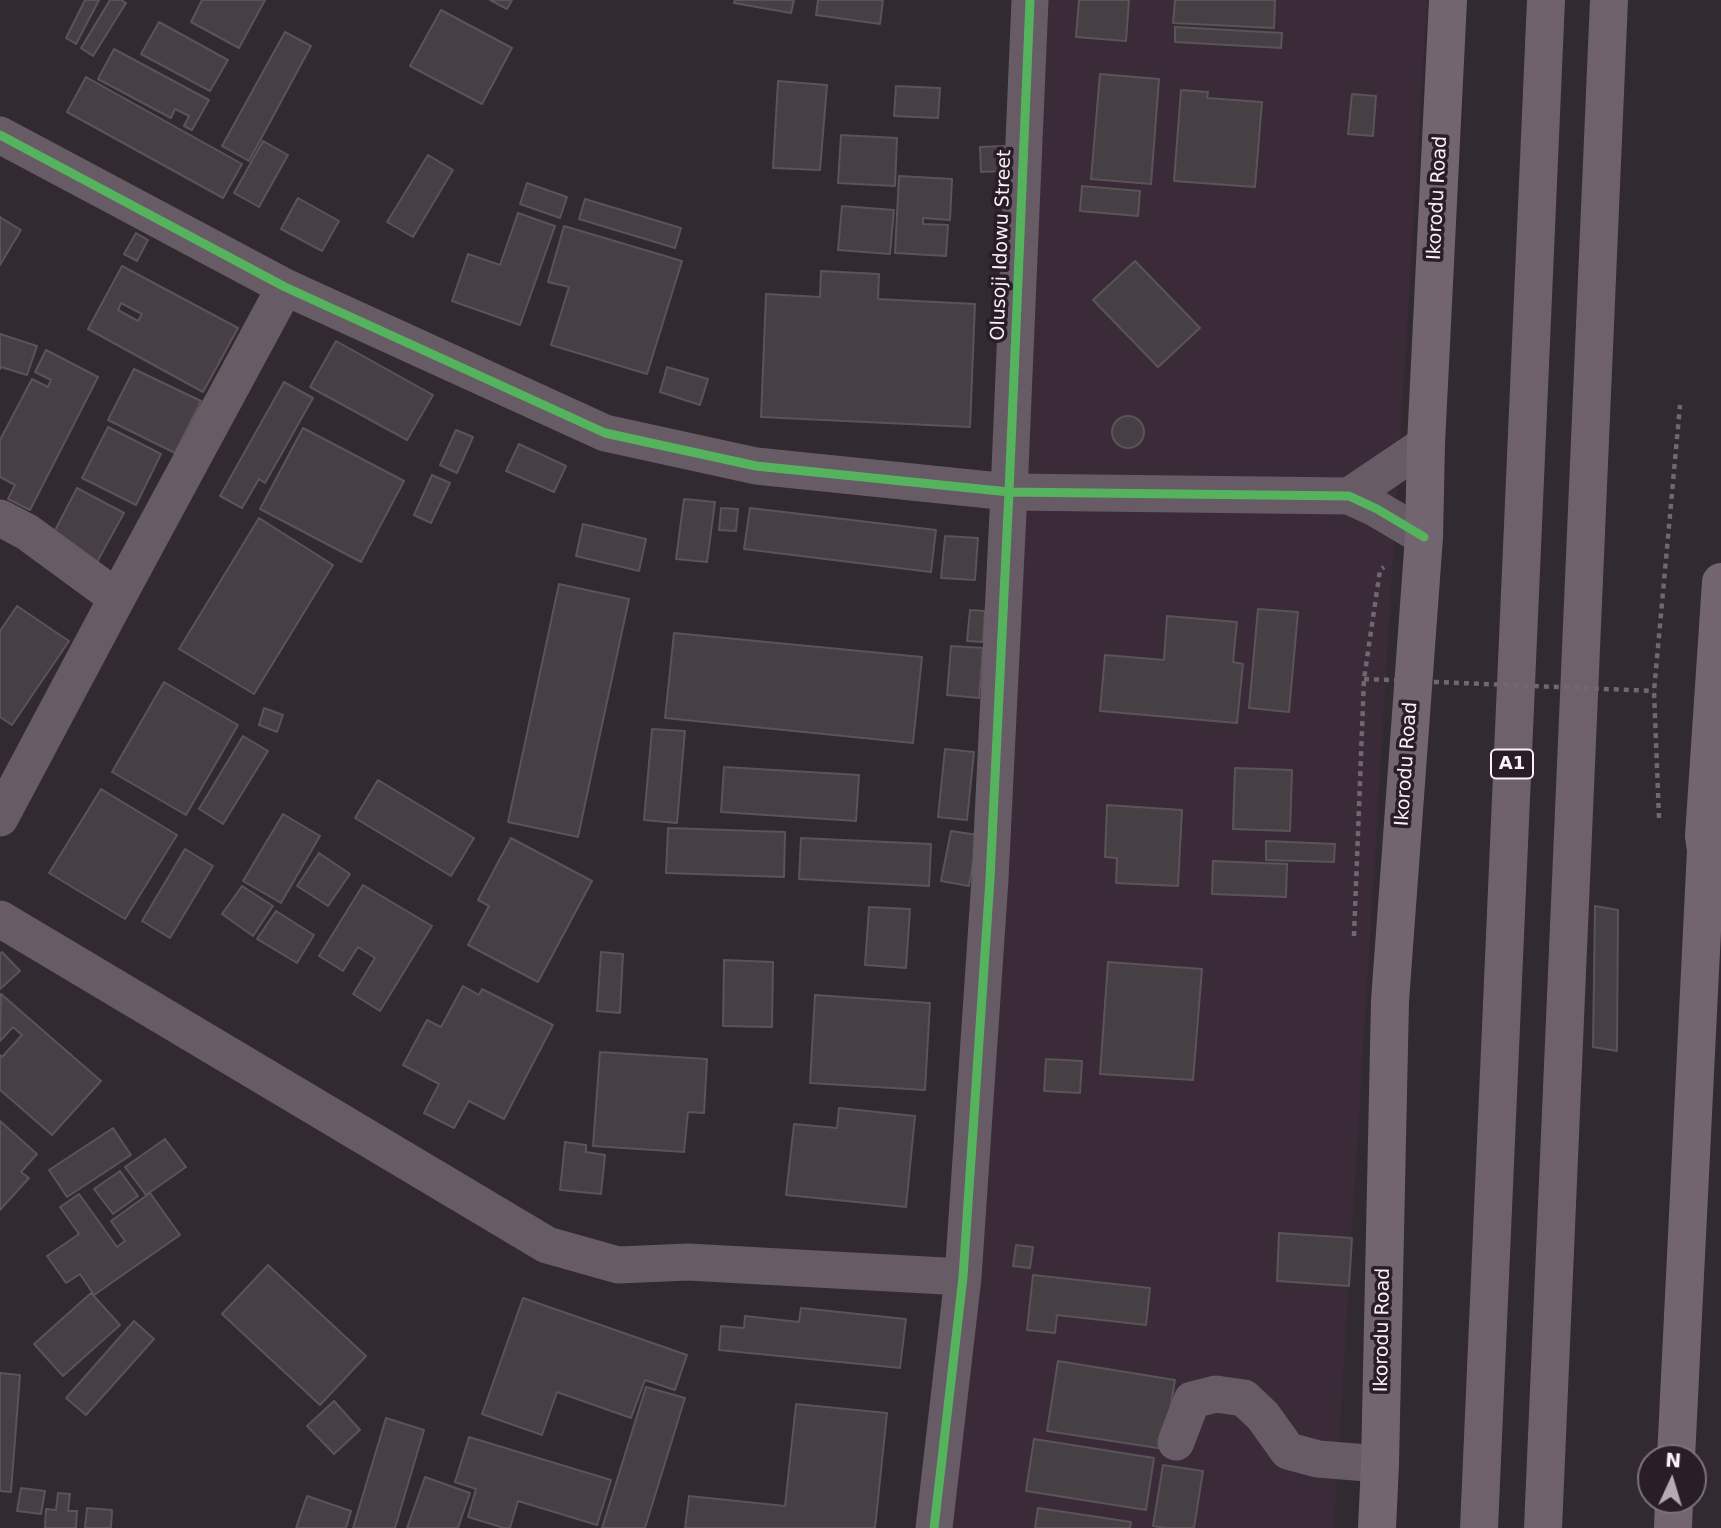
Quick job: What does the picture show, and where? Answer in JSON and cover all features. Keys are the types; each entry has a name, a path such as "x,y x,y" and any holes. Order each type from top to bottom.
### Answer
{"highway":[{"name":"A1","path":"1479,1528 1546,0"},
{"path":"1543,1528 1609,0"}],"main road":[{"name":"Ikorodu Road","path":"1377,1528 1390,1001 1423,537 1448,0"},
{"path":"1677,1444 1714,851 1704,836 1721,582"}],"street":[{"name":"Olusoji Idowu Street","path":"934,1528 963,1277 990,879 1030,0"},
{"path":"0,135 285,286 605,433 755,466 1009,492 1349,496 1377,509 1423,537"},
{"path":"0,818 285,286"},
{"path":"1349,496 1426,444"},
{"path":"0,518 27,532 117,598"},
{"path":"0,919 547,1244 618,1265 688,1262 963,1277"},
{"path":"1176,1442 1192,1400 1216,1394 1244,1398 1263,1416 1288,1451 1318,1460 1380,1464"}],"path":[{"path":"1659,818 1654,691 1680,404"},
{"path":"1354,937 1364,679 1380,570"},
{"path":"1364,679 1654,691"}],"shaded area":[{"path":"1025,0 1427,0 1334,1528 943,1528"}],"building":[{"path":"85,0 99,0 76,44 66,38"},
{"path":"110,0 126,3 93,56 81,48"},
{"path":"202,0 265,0 239,48 191,22"},
{"path":"490,0 512,0 507,9"},
{"path":"735,0 794,0 791,13 734,3"},
{"path":"818,0 883,0 880,24 816,15"},
{"path":"1079,0 1129,0 1126,41 1076,37"},
{"path":"1175,0 1275,0 1274,28 1173,23"},
{"path":"441,10 512,48 482,104 410,66"},
{"path":"159,22 228,60 210,91 141,54"},
{"path":"1175,27 1282,33 1281,48 1175,42"},
{"path":"285,32 311,46 249,161 222,146"},
{"path":"114,49 209,100 192,130 184,126 189,116 175,109 171,118 98,79"},
{"path":"1100,74 1159,79 1151,184 1091,179"},
{"path":"86,77 242,164 223,198 67,112"},
{"path":"778,81 827,85 820,170 773,168"},
{"path":"896,86 940,88 938,118 894,116"},
{"path":"1181,90 1208,92 1207,98 1262,102 1255,187 1174,181"},
{"path":"1352,94 1376,96 1373,136 1348,134"},
{"path":"841,135 897,138 895,186 838,183"},
{"path":"263,141 288,155 259,207 234,193"},
{"path":"1004,146 1004,171 981,172 980,147"},
{"path":"428,155 453,170 413,237 387,222"},
{"path":"899,176 952,179 950,220 923,218 923,224 948,225 946,256 895,253"},
{"path":"527,183 567,197 560,218 520,204"},
{"path":"1082,186 1140,191 1138,216 1080,211"},
{"path":"298,198 339,221 322,251 281,229"},
{"path":"585,199 681,228 675,248 579,219"},
{"path":"842,206 894,210 890,254 838,250"},
{"path":"518,213 555,226 520,325 452,301 468,254 500,265"},
{"path":"0,217 21,230 0,265"},
{"path":"564,226 682,261 647,374 551,345 569,287 548,282"},
{"path":"136,233 148,240 137,261 124,254"},
{"path":"1135,261 1200,328 1158,367 1093,300"},
{"path":"122,266 238,328 203,392 88,329","holes":["121,303 142,314 138,321 118,310"]},
{"path":"821,271 879,274 878,299 975,304 970,427 761,417 766,294 820,297"},
{"path":"0,334 37,346 27,375 1,367 0,369"},
{"path":"336,341 433,395 407,440 310,387"},
{"path":"46,350 98,377 30,510 8,499 15,485 0,477 0,440 32,379 48,387 51,380 35,372"},
{"path":"667,367 708,379 700,405 660,392"},
{"path":"134,369 201,401 175,453 108,420"},
{"path":"284,382 313,398 265,483 259,479 242,508 220,496"},
{"path":"1128,416 1140,420 1144,432 1140,444 1128,448 1116,444 1112,432 1116,420"},
{"path":"108,427 161,454 136,505 82,478"},
{"path":"303,428 404,481 361,562 260,509"},
{"path":"456,430 473,437 457,473 440,465"},
{"path":"519,444 566,466 554,492 506,471"},
{"path":"432,475 450,483 431,523 414,515"},
{"path":"77,488 124,513 97,562 51,538"},
{"path":"684,499 715,502 707,562 676,559"},
{"path":"721,508 738,509 736,531 719,530"},
{"path":"750,508 936,530 931,572 744,549"},
{"path":"259,518 333,565 254,694 179,649"},
{"path":"583,524 646,539 639,571 576,556"},
{"path":"945,536 978,538 975,580 941,578"},
{"path":"559,584 629,599 578,837 508,822"},
{"path":"17,606 69,641 12,725 0,717 0,631"},
{"path":"1258,609 1298,612 1289,712 1249,708"},
{"path":"970,610 985,611 983,642 967,641"},
{"path":"1167,616 1237,622 1233,662 1243,664 1237,723 1100,711 1105,655 1164,660"},
{"path":"674,633 922,657 913,743 665,718"},
{"path":"951,646 983,648 979,698 947,695"},
{"path":"164,682 238,725 186,815 112,772"},
{"path":"264,708 283,715 277,732 259,725"},
{"path":"652,729 685,731 677,823 644,820"},
{"path":"243,736 268,751 223,824 199,809"},
{"path":"945,749 974,752 967,820 938,817"},
{"path":"724,767 859,775 856,821 721,812"},
{"path":"1235,768 1292,770 1290,831 1233,829"},
{"path":"378,780 474,838 451,876 355,818"},
{"path":"101,789 177,835 125,919 49,873"},
{"path":"1107,805 1182,810 1178,886 1116,883 1117,858 1105,857"},
{"path":"283,814 320,836 281,903 243,881"},
{"path":"668,828 785,832 784,877 666,873"},
{"path":"951,831 978,835 969,886 941,881"},
{"path":"511,838 592,881 538,982 468,945 489,906 478,900"},
{"path":"801,838 931,844 929,886 799,879"},
{"path":"1266,841 1335,844 1334,862 1266,860"},
{"path":"185,849 213,866 170,938 142,921"},
{"path":"319,853 350,874 328,906 297,886"},
{"path":"1213,861 1287,864 1286,897 1212,894"},
{"path":"363,885 432,926 380,1011 353,994 375,958 358,947 343,971 319,956"},
{"path":"242,886 273,906 253,936 222,914"},
{"path":"1595,906 1618,910 1617,1051 1593,1047"},
{"path":"869,907 910,909 906,968 865,965"},
{"path":"276,911 314,935 297,963 257,939"},
{"path":"2,952 20,971 0,989 0,954"},
{"path":"601,952 623,954 620,1013 597,1011"},
{"path":"724,960 773,962 772,1027 723,1026"},
{"path":"1108,962 1202,969 1193,1080 1100,1074"},
{"path":"463,986 479,995 482,989 553,1025 504,1119 469,1101 454,1128 424,1113 439,1084 403,1065 427,1020 441,1027"},
{"path":"1,994 101,1081 52,1135 0,1090 0,1055 2,1057 22,1035 13,1027 0,1041"},
{"path":"815,995 930,1003 925,1090 810,1083"},
{"path":"600,1052 707,1059 704,1113 688,1112 684,1152 593,1146"},
{"path":"1046,1059 1082,1061 1080,1093 1044,1091"},
{"path":"839,1108 915,1116 906,1207 786,1195 794,1124 837,1128"},
{"path":"0,1121 37,1154 21,1172 29,1178 0,1210"},
{"path":"113,1128 131,1155 67,1197 49,1170"},
{"path":"165,1139 186,1167 146,1195 125,1167"},
{"path":"565,1142 586,1145 586,1152 605,1155 601,1194 560,1190"},
{"path":"120,1171 138,1196 113,1214 94,1189"},
{"path":"150,1193 180,1235 94,1295 80,1274 66,1283 47,1256 79,1234 60,1207 79,1194 117,1247 125,1241 111,1221"},
{"path":"1279,1233 1352,1238 1349,1286 1277,1281"},
{"path":"1016,1245 1033,1247 1030,1268 1013,1266"},
{"path":"268,1265 366,1356 320,1405 222,1314"},
{"path":"1033,1275 1150,1288 1146,1325 1057,1315 1055,1333 1027,1330"},
{"path":"91,1293 120,1325 63,1376 34,1344"},
{"path":"523,1298 687,1355 675,1390 645,1380 631,1418 557,1392 542,1435 482,1414"},
{"path":"801,1308 906,1319 900,1368 719,1350 721,1326 744,1328 745,1316 799,1322"},
{"path":"134,1321 154,1339 86,1415 66,1398"},
{"path":"1058,1361 1175,1380 1164,1449 1047,1431"},
{"path":"0,1373 20,1375 11,1492 0,1491"},
{"path":"646,1387 685,1398 645,1528 602,1528"},
{"path":"334,1401 360,1430 334,1454 307,1426"},
{"path":"796,1404 887,1413 875,1528 685,1528 689,1496 785,1506"},
{"path":"386,1418 424,1430 395,1528 353,1528"},
{"path":"469,1437 611,1480 597,1525 518,1501 510,1528 468,1517 476,1489 455,1482"},
{"path":"1034,1439 1154,1458 1146,1510 1026,1491"},
{"path":"1163,1465 1203,1471 1194,1528 1153,1526"},
{"path":"425,1477 470,1493 458,1528 407,1528"},
{"path":"21,1488 45,1491 41,1514 17,1511"},
{"path":"58,1493 70,1494 68,1511 77,1511 76,1528 45,1528 46,1509 56,1510"},
{"path":"307,1496 351,1511 346,1528 296,1528"},
{"path":"87,1508 112,1510 111,1528 85,1528"},
{"path":"1038,1508 1131,1522 1130,1528 1035,1528"}],"cycle path":[{"path":"934,1528 963,1277 990,879 1030,0"},
{"path":"0,135 285,287 605,433 756,466 1009,492 1349,496 1424,537"}]}
